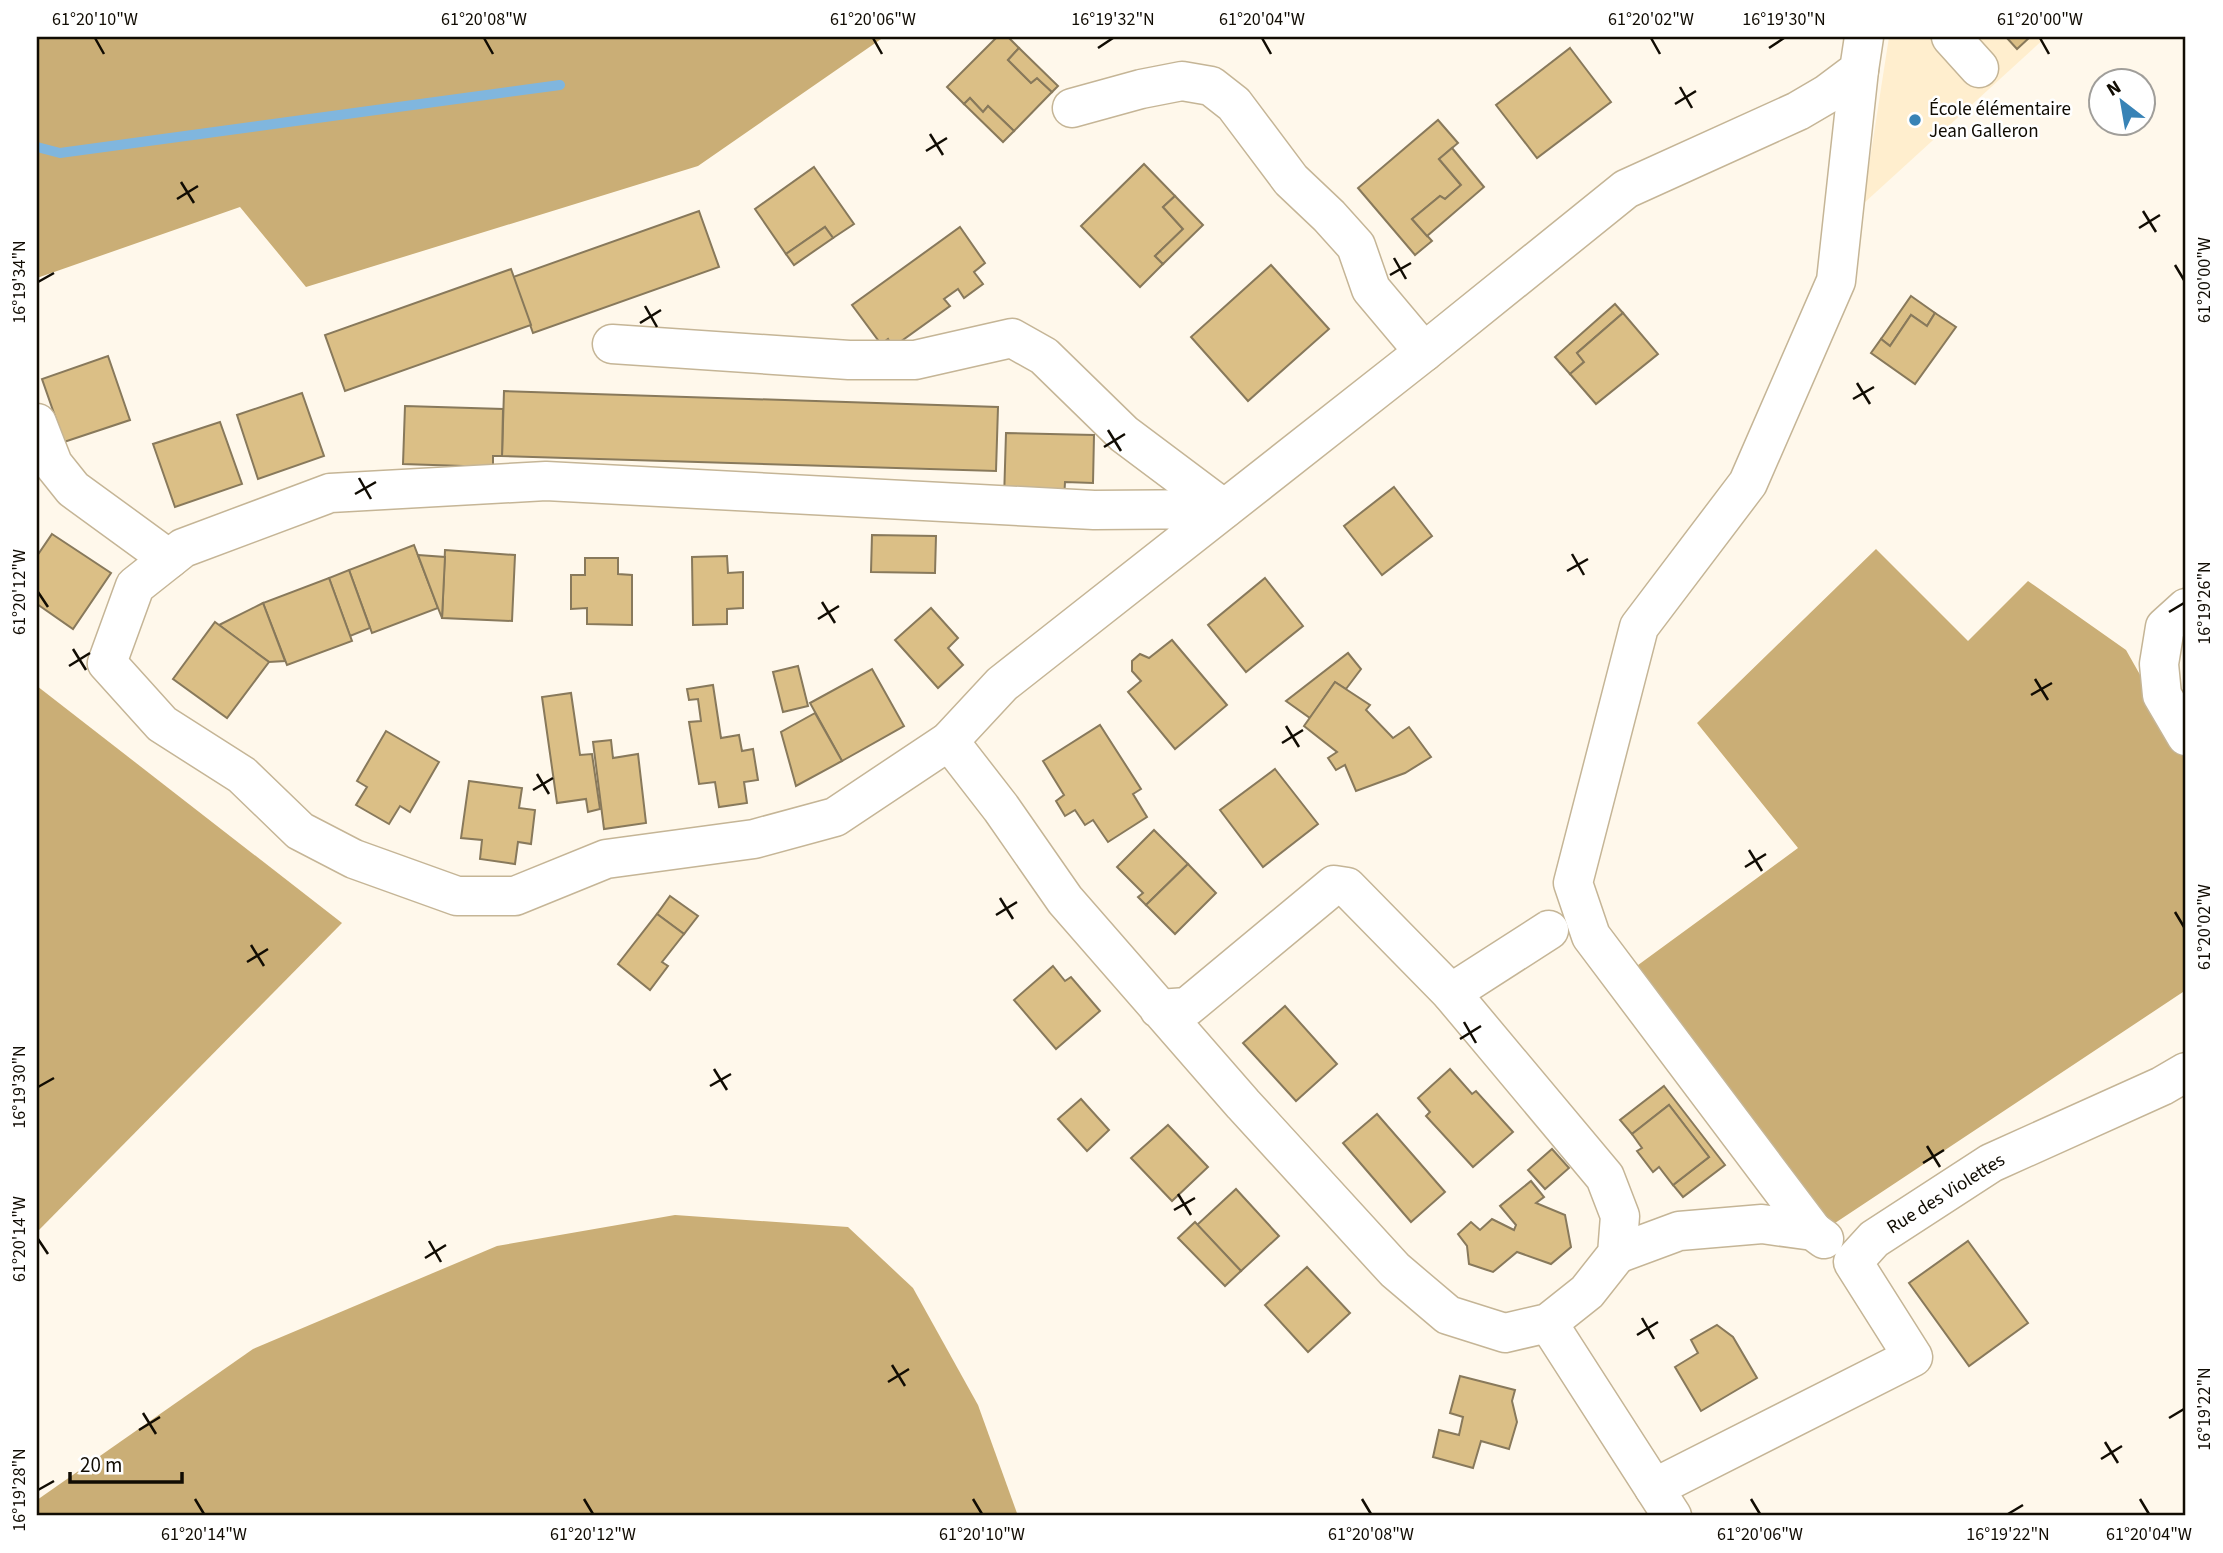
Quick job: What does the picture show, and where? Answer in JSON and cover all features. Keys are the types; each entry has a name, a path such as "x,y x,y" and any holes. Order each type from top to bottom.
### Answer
{"street":[{"path":"1951,37 1979,68"},
{"path":"1224,509 1094,510 546,481 330,493 183,548 135,586 107,663 162,724 242,775 300,831 354,859 457,896 515,896 606,859 754,839 835,817 949,741 1002,684 1424,352 1626,189 1798,111 1827,94 1861,53"},
{"path":"1548,1323 1663,1502 1913,1357 1853,1262 1813,1231 1591,936 1573,883 1639,627 1748,483 1836,281 1861,53"},
{"path":"1072,108 1182,81 1211,86 1234,104 1291,180 1356,246 1371,289 1424,352"},
{"path":"612,344 849,360 915,360 1012,338 1044,356 1124,434 1224,509"},
{"path":"37,423 53,464 73,489 169,559"},
{"path":"2186,608 2165,627 2159,664 2162,695 2186,736"},
{"path":"949,741 1001,808 1065,900 1159,1009 1395,1270 1448,1315 1505,1333 1548,1323 1587,1292 1617,1254 1679,1231 1762,1224 1813,1231"},
{"path":"1159,1009 1187,1007 1334,885 1347,887 1451,993 1605,1177 1620,1216 1617,1254"},
{"path":"1451,993 1549,930"},
{"name":"Rue des Violettes","path":"1853,1262 1874,1239 1992,1163 2162,1086 2186,1072"}],"shaded area":[{"path":"37,37 884,37 698,166 306,287 240,207 37,278"},
{"name":"École élémentaire Jean Galleron","path":"1889,37 2046,37 1863,204"},
{"path":"1876,549 1968,641 2028,581 2126,650 2186,756 2186,990 1832,1225 1634,968 1798,848 1697,723"},
{"path":"37,686 342,923 37,1232"},
{"path":"675,1215 848,1227 913,1288 978,1405 1018,1516 37,1516 37,1500 253,1349 497,1246"}],"building":[{"path":"997,37 1008,37 1019,48 1008,60 1031,83 1037,78 1052,92 1014,131 988,106 983,112 970,98 964,104 947,87"},
{"path":"2006,37 2030,37 2017,49"},
{"path":"1019,48 1058,86 1052,92 1037,78 1031,83 1008,60"},
{"path":"1570,48 1611,102 1537,158 1496,105"},
{"path":"970,98 983,112 988,106 1014,131 1003,142 964,104"},
{"path":"1438,120 1458,143 1439,159 1461,185 1445,199 1440,196 1412,219 1432,241 1415,255 1358,188"},
{"path":"1452,148 1484,187 1427,236 1412,219 1440,196 1445,199 1461,185 1439,159"},
{"path":"1144,164 1175,196 1163,207 1183,229 1155,256 1163,264 1140,287 1081,226"},
{"path":"814,167 854,224 833,238 825,227 786,254 755,209"},
{"path":"1175,196 1203,225 1163,264 1155,256 1183,229 1163,207"},
{"path":"699,211 719,267 533,333 513,277"},
{"path":"825,227 833,238 794,265 786,254"},
{"path":"960,227 985,263 974,272 983,284 964,298 958,289 944,299 950,306 893,347 888,339 881,344 852,305"},
{"path":"1271,265 1329,329 1248,401 1191,337"},
{"path":"511,269 531,325 345,391 325,335"},
{"path":"1911,296 1935,313 1927,326 1911,315 1890,346 1881,339"},
{"path":"1615,304 1623,313 1577,353 1584,362 1570,374 1555,357"},
{"path":"1623,313 1658,354 1596,404 1570,374 1584,362 1577,353"},
{"path":"1935,313 1956,327 1915,384 1871,353 1881,339 1890,346 1911,315 1927,326"},
{"path":"108,356 130,420 64,442 42,379"},
{"path":"504,391 998,407 996,471 502,456"},
{"path":"302,393 324,456 258,479 237,415"},
{"path":"405,406 503,409 502,456 493,456 493,467 403,464"},
{"path":"220,422 242,484 175,507 153,444"},
{"path":"1006,433 1094,435 1093,483 1065,482 1064,500 1004,499"},
{"path":"1394,487 1432,536 1382,575 1344,526"},
{"path":"52,534 111,573 73,629 37,604 37,556"},
{"path":"872,535 936,536 935,573 871,572"},
{"path":"414,545 438,608 372,633 349,570"},
{"path":"445,550 515,555 512,621 442,618"},
{"path":"418,555 445,557 442,618 438,608"},
{"path":"727,556 728,573 743,572 743,608 727,609 727,624 693,625 692,557"},
{"path":"585,558 618,558 618,574 632,575 632,625 587,624 587,608 571,609 571,575 585,575"},
{"path":"349,570 370,628 350,636 329,578"},
{"path":"329,578 352,641 287,665 263,603"},
{"path":"1265,578 1303,626 1246,672 1208,625"},
{"path":"263,603 285,661 269,662 219,625"},
{"path":"931,608 958,638 948,648 963,665 938,688 895,640"},
{"path":"215,622 269,662 227,718 173,679"},
{"path":"1172,640 1227,705 1175,749 1128,692 1141,681 1132,671 1132,661 1140,654 1149,658"},
{"path":"1348,653 1361,669 1346,689 1335,682 1310,718 1286,701"},
{"path":"798,666 808,706 783,712 773,672"},
{"path":"872,669 904,726 842,761 810,703"},
{"path":"1335,682 1370,705 1366,710 1393,738 1409,727 1431,757 1405,773 1356,791 1345,765 1336,770 1328,758 1337,752 1304,726"},
{"path":"713,685 721,738 739,735 742,751 753,749 758,780 744,782 747,803 719,807 715,782 699,784 689,722 701,721 698,699 689,700 687,689"},
{"path":"571,693 580,755 592,754 600,809 588,812 586,799 557,803 542,697"},
{"path":"815,713 842,761 796,786 781,732"},
{"path":"1100,725 1141,789 1133,794 1147,817 1108,842 1093,820 1085,825 1075,810 1065,816 1056,801 1064,795 1043,761"},
{"path":"386,731 439,762 410,812 400,806 389,824 356,805 367,787 357,781"},
{"path":"611,740 613,758 638,754 646,823 604,829 593,742"},
{"path":"1275,769 1318,824 1263,867 1220,810"},
{"path":"469,781 522,788 519,808 535,810 531,844 518,842 515,864 480,859 482,840 461,838"},
{"path":"1154,830 1188,864 1146,905 1138,897 1143,893 1117,867"},
{"path":"1188,864 1216,893 1175,934 1146,905"},
{"path":"670,896 698,916 684,934 657,914"},
{"path":"657,914 684,934 662,962 668,966 650,990 618,964"},
{"path":"1053,966 1065,981 1071,977 1100,1011 1056,1049 1014,1000"},
{"path":"1285,1006 1337,1064 1296,1101 1243,1043"},
{"path":"1450,1069 1472,1094 1476,1091 1513,1132 1473,1167 1426,1116 1430,1112 1418,1098"},
{"path":"1664,1086 1725,1165 1683,1197 1673,1185 1709,1157 1669,1105 1632,1134 1620,1120"},
{"path":"1081,1099 1109,1130 1087,1151 1058,1119"},
{"path":"1669,1105 1709,1157 1673,1185 1659,1167 1653,1172 1637,1151 1642,1148 1632,1134"},
{"path":"1377,1114 1445,1192 1411,1222 1343,1143"},
{"path":"1168,1125 1208,1167 1172,1201 1131,1158"},
{"path":"1552,1149 1569,1168 1545,1189 1528,1170"},
{"path":"1531,1181 1544,1197 1536,1203 1565,1215 1571,1247 1551,1264 1517,1252 1493,1272 1469,1264 1467,1246 1458,1234 1471,1222 1480,1230 1492,1219 1514,1230 1516,1225 1500,1206"},
{"path":"1236,1189 1279,1236 1241,1271 1197,1225"},
{"path":"1195,1222 1241,1271 1225,1286 1178,1238"},
{"path":"1968,1241 2028,1323 1969,1366 1909,1283"},
{"path":"1307,1267 1350,1313 1308,1352 1265,1305"},
{"path":"1717,1325 1733,1337 1757,1378 1701,1411 1675,1367 1698,1353 1691,1340"},
{"path":"1460,1376 1515,1390 1512,1401 1517,1422 1509,1449 1481,1441 1473,1468 1433,1457 1439,1430 1459,1435 1463,1417 1450,1413"}],"waterway":[{"path":"37,147 60,153 560,85"}],"place":[{"name":"École élémentaire Jean Galleron","path":"1915,120"}]}
